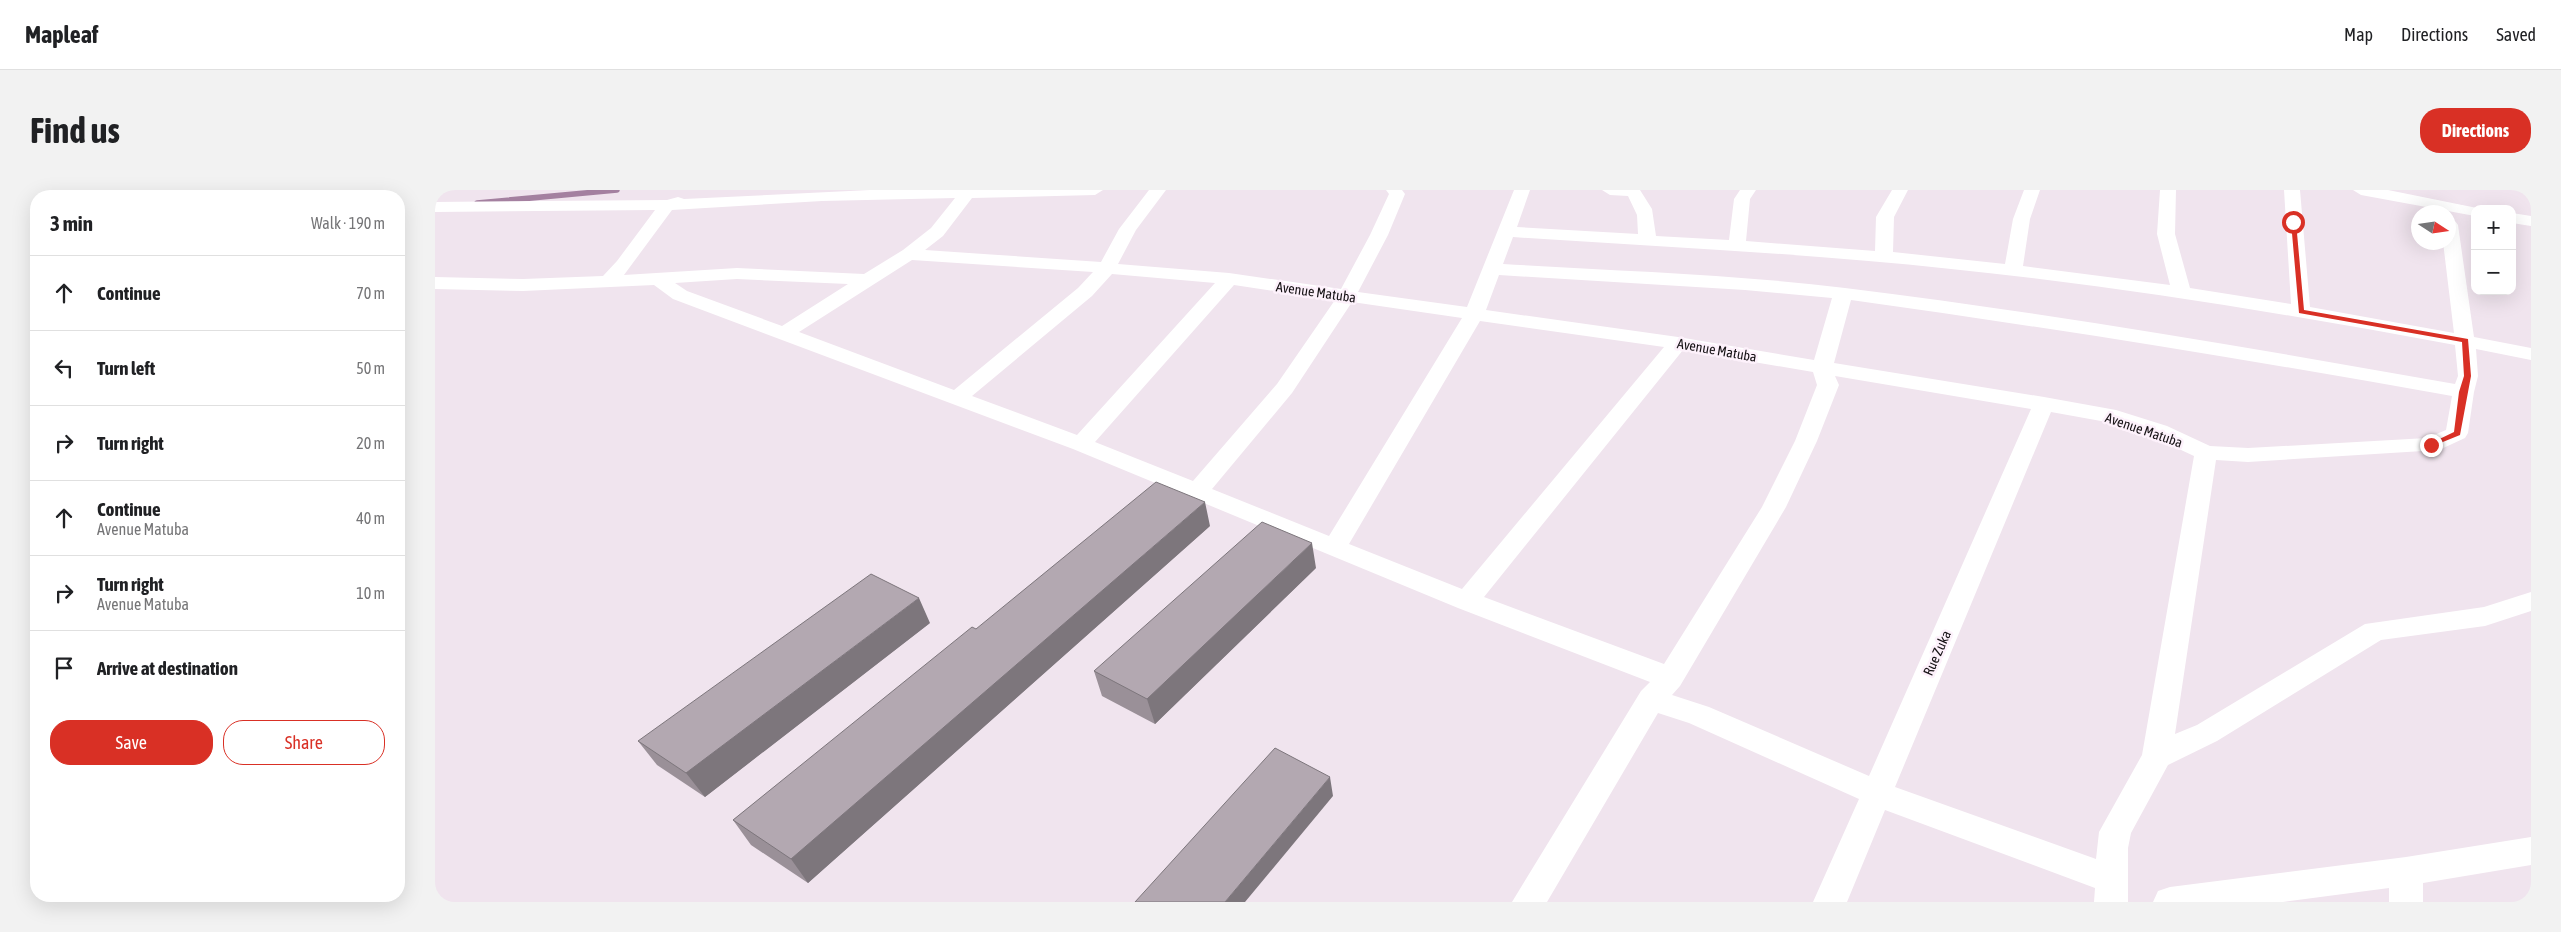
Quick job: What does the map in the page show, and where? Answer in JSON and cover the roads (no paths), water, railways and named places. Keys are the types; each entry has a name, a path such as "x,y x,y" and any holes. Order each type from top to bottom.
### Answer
{"street":[{"path":"483,205 505,190"},
{"path":"608,281 623,265 667,206 710,190"},
{"path":"435,207 483,205 667,206 822,196 1095,190"},
{"path":"956,399 1085,292 1107,268 1128,229 1158,190"},
{"path":"1197,491 1247,438 1287,385 1348,296 1385,225 1397,194 1394,190"},
{"path":"1335,547 1474,315 1522,190"},
{"path":"1610,190 1634,191 1641,200 1646,211 1647,242"},
{"path":"1737,246 1742,199 1748,190"},
{"path":"1884,257 1885,217 1900,190"},
{"path":"2013,270 2016,240 2023,209 2032,190"},
{"path":"2167,190 2166,234 2182,294"},
{"path":"2292,190 2301,312"},
{"path":"2361,190 2445,203 2471,210"},
{"path":"786,332 909,254 937,232 967,193"},
{"path":"2516,219 2531,221"},
{"path":"1505,231 1884,257 2013,270 2301,312 2531,354"},
{"path":"1492,269 1745,284 1843,293 2465,384 2465,341 2452,250"},
{"name":"Avenue Matuba","path":"909,254 1229,279 1678,344 1822,369 2044,403 2116,417 2159,431 2206,453 2248,456 2431,445 2457,433 2465,384"},
{"path":"435,283 523,285 658,279 700,274 751,273 868,280"},
{"path":"658,279 680,295 786,332 956,399 1081,444 1467,601 1661,688 1699,715 1876,793 2111,890 2112,848 2115,832 2157,756 2206,453"},
{"path":"1081,444 1229,279"},
{"path":"1529,902 1773,507 1806,441 1828,385 1822,369 1843,293"},
{"path":"1467,601 1678,344"},
{"name":"Rue Zuka","path":"1830,902 2044,403"},
{"path":"2157,756 2207,733 2375,631 2485,616 2531,601"},
{"path":"2170,902 2406,886 2531,850"}],"waterway":[{"path":"477,203 617,190"}]}
